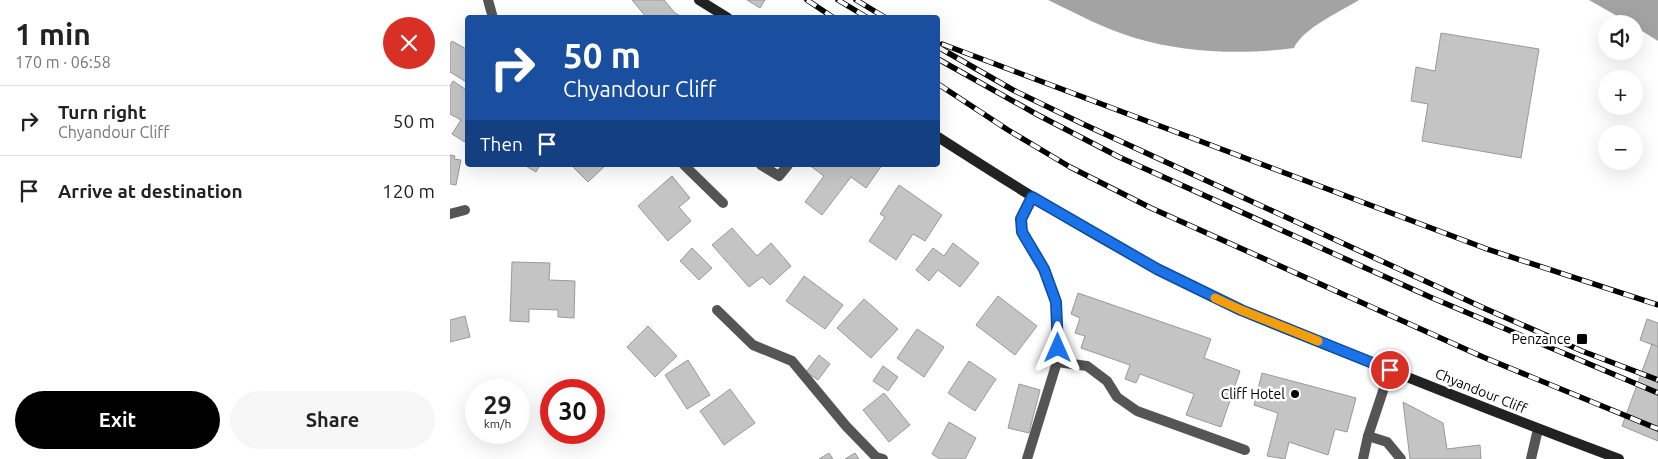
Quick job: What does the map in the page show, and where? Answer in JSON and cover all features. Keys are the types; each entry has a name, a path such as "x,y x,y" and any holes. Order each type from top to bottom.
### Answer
{"street":[{"path":"488,0 492,15"},
{"path":"699,0 723,15"},
{"name":"Chyandour Cliff","path":"940,138 1032,197 1157,269 1241,310 1538,429 1619,459"},
{"path":"686,167 723,203"},
{"path":"764,167 779,176 786,167"},
{"path":"1027,459 1057,362 1058,335 1056,302 1044,269 1022,232 1021,219 1032,197"},
{"path":"450,214 465,210"},
{"path":"717,310 753,345 792,361 846,426 876,457 883,459"},
{"path":"1057,362 1087,366 1107,381 1117,397 1136,410 1244,450"},
{"path":"1363,459 1368,436 1390,370"},
{"path":"1531,459 1538,429"},
{"path":"1368,436 1387,442 1402,459"}],"shaded area":[{"path":"1048,0 1359,0 1313,27 1298,41 1294,48 1235,52 1194,50 1135,38 1102,26"},
{"path":"1589,0 1658,0 1658,41 1643,32 1643,15 1615,15"}],"building":[{"path":"632,0 664,0 679,15 644,15"},
{"path":"747,0 765,0 760,8"},
{"path":"1441,33 1539,49 1521,158 1422,141 1428,104 1411,101 1416,67 1435,71"},
{"path":"452,41 465,48 465,81 450,72 450,44"},
{"path":"453,81 465,89 465,142 452,134 461,120 450,114 450,86"},
{"path":"450,155 455,156 454,159 461,160 456,185 450,184"},
{"path":"527,167 539,167 536,172"},
{"path":"573,167 604,167 588,182"},
{"path":"812,167 881,167 866,188 851,177 822,215 805,202 824,176"},
{"path":"672,176 690,198 679,207 691,221 668,241 638,206"},
{"path":"899,185 942,215 925,241 913,234 896,260 869,241 885,217 880,214"},
{"path":"732,228 757,256 771,243 791,266 770,285 762,277 749,287 712,245"},
{"path":"953,243 979,263 960,287 938,270 929,281 916,270 933,248 944,256"},
{"path":"692,248 712,268 699,280 680,261"},
{"path":"512,262 550,263 549,280 575,281 574,318 558,317 558,310 529,309 529,322 510,321"},
{"path":"804,276 843,305 825,329 786,301"},
{"path":"1078,293 1211,339 1204,358 1240,371 1221,427 1186,415 1194,394 1140,374 1136,383 1125,379 1130,365 1081,348 1085,336 1075,333 1080,318 1071,314"},
{"path":"998,296 1037,326 1015,355 976,325"},
{"path":"864,299 898,329 871,358 837,328"},
{"path":"465,316 470,337 450,342 450,320"},
{"path":"1647,319 1658,323 1658,347 1640,340"},
{"path":"648,326 677,356 655,377 627,347"},
{"path":"917,329 944,347 924,377 897,358"},
{"path":"1652,344 1658,347 1658,441 1622,426"},
{"path":"819,355 830,364 818,380 806,372"},
{"path":"688,360 710,395 687,409 665,375"},
{"path":"969,361 996,379 975,411 948,393"},
{"path":"883,366 898,377 888,391 873,381"},
{"path":"1262,373 1356,398 1347,432 1335,429 1328,455 1289,442 1285,459 1267,456 1278,413 1254,405"},
{"path":"1019,384 1040,390 1029,433 1008,428"},
{"path":"730,389 755,423 724,445 700,411"},
{"path":"884,393 910,425 889,442 863,410"},
{"path":"1403,402 1443,423 1447,449 1480,445 1481,459 1410,459"},
{"path":"949,422 976,438 965,459 940,459 932,454"},
{"path":"829,453 833,459 819,459"},
{"path":"855,453 859,459 845,459"}],"railway":[{"path":"807,0 830,15"},
{"path":"838,0 863,15"},
{"path":"856,0 881,15"},
{"path":"942,44 1487,249 1658,305"},
{"path":"940,48 1013,90 1083,124 1486,309 1582,351 1658,380"},
{"path":"940,60 1038,115 1119,157 1430,297 1658,393"},
{"path":"940,85 1008,130 1070,167 1151,208 1483,357 1658,429"}],"slow traffic":[{"path":"1215,298 1318,341"}],"place":[{"name":"Penzance","path":"1582,339"},
{"name":"Cliff Hotel","path":"1295,394"}],"route":[{"path":"1058,348 1056,302 1044,269 1022,232 1021,219 1032,197 1157,269 1241,310 1390,370"}]}
